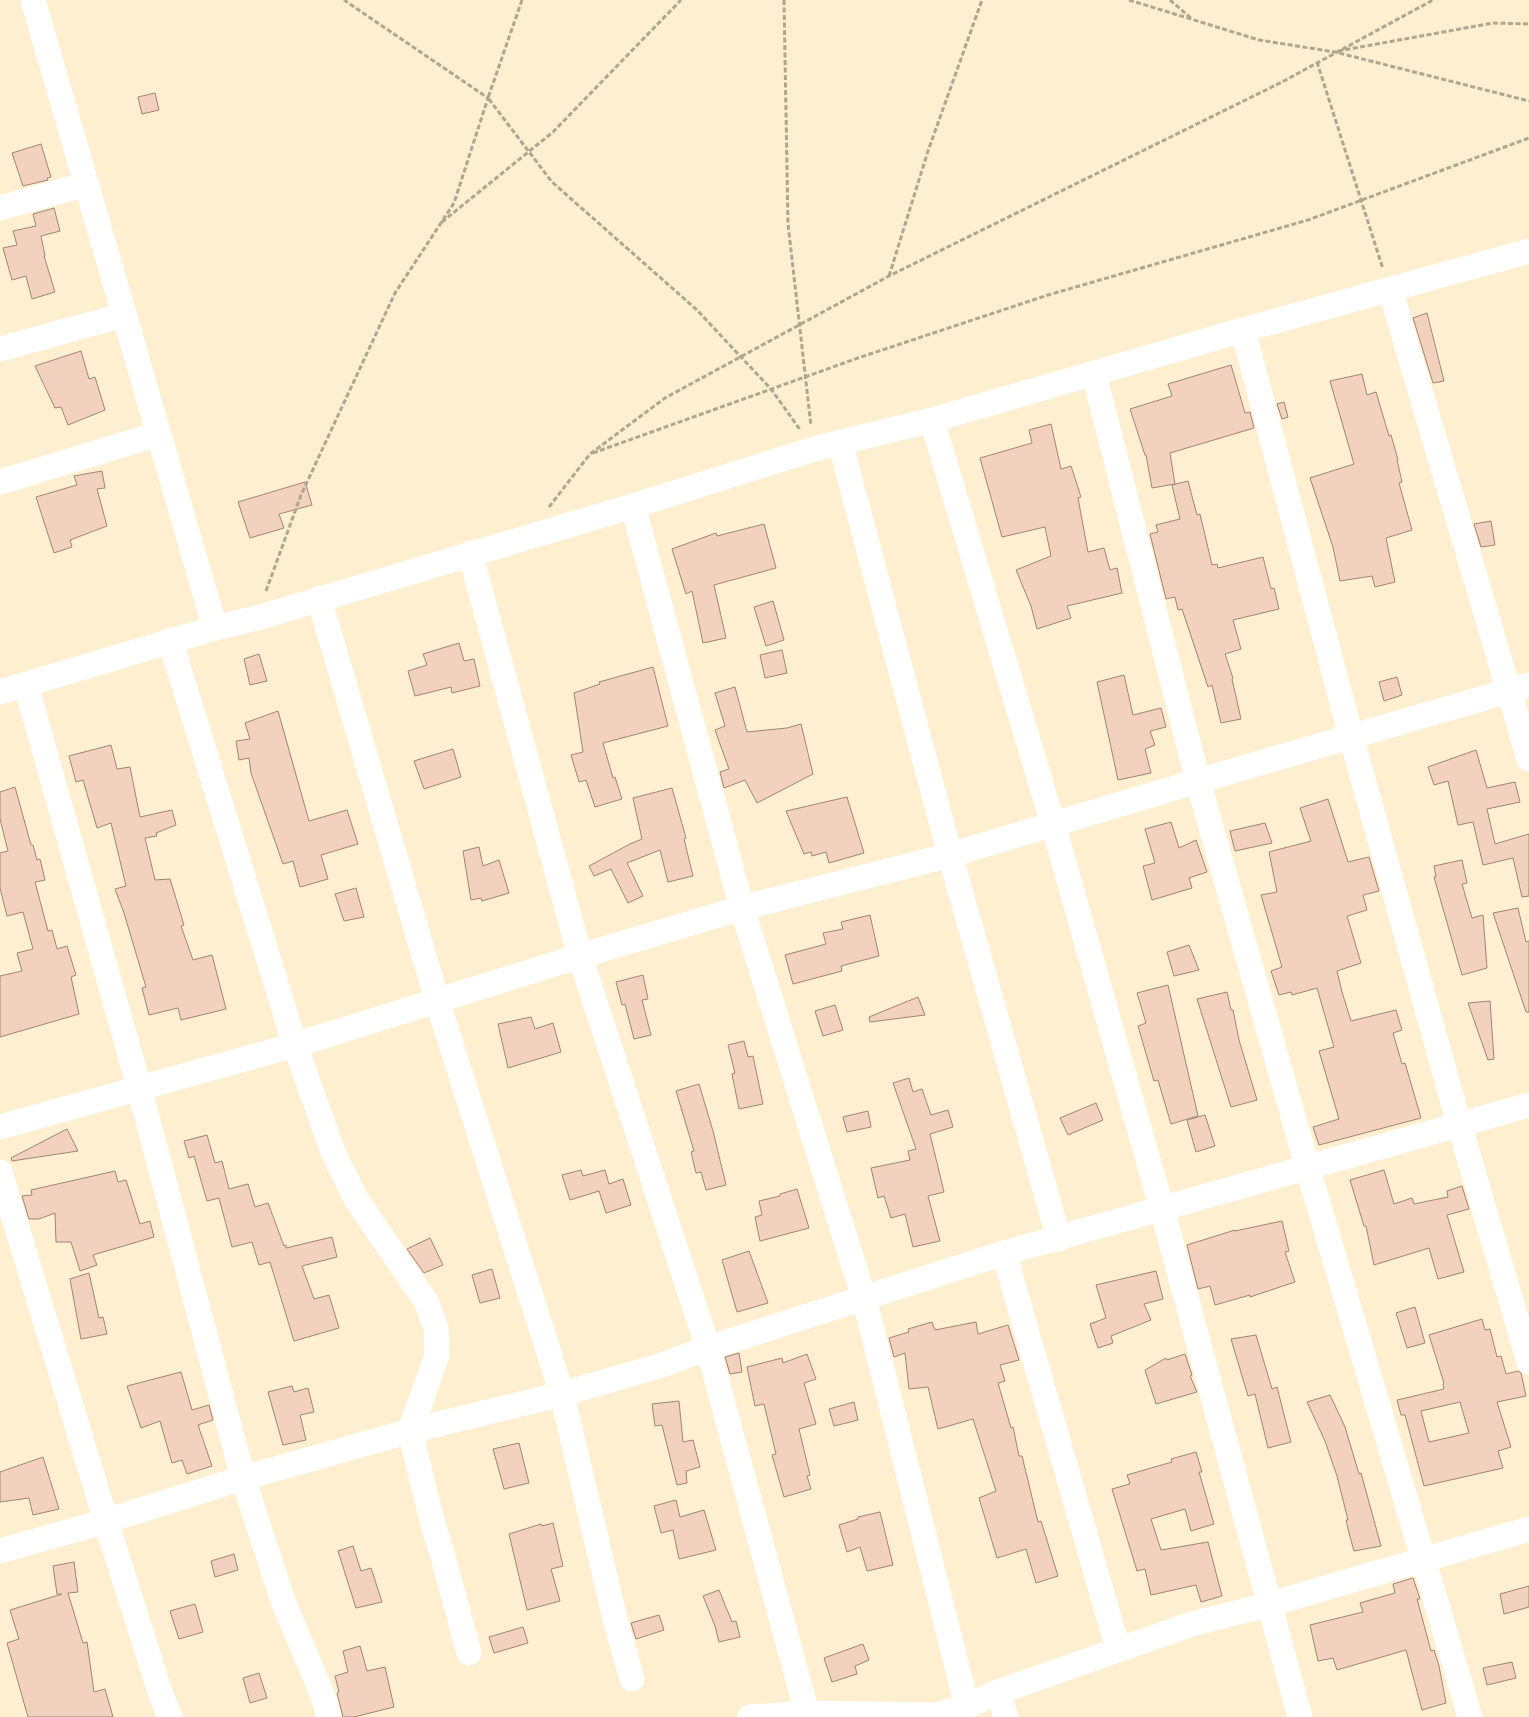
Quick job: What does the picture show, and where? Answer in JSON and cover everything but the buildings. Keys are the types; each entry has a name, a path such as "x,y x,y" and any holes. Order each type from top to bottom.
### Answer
{"street":[{"path":"33,0 215,628"},
{"path":"0,208 87,184"},
{"path":"0,692 170,640 257,618 633,506 814,449 932,420 1243,330 1529,251"},
{"path":"1390,289 1519,688 1529,759"},
{"path":"0,349 124,315"},
{"path":"1243,330 1351,736 1459,1124 1529,1362"},
{"path":"1094,374 1198,780 1308,1169 1470,1717"},
{"path":"932,420 1053,824 1162,1209 1300,1717"},
{"path":"0,482 158,434"},
{"path":"840,442 950,855 1059,1239"},
{"path":"633,506 742,908 864,1298 967,1706"},
{"path":"470,554 580,956 708,1348 807,1713"},
{"path":"319,598 437,1000 562,1394 613,1614 632,1679"},
{"path":"170,640 295,1044 332,1152 356,1199 427,1303 436,1328 437,1355 410,1431 432,1521 444,1557 469,1653"},
{"path":"26,685 139,1087 243,1478 283,1601 322,1694 329,1717"},
{"path":"0,1127 295,1044 742,908 950,855 1198,780 1519,688"},
{"path":"0,1551 106,1521 243,1478 410,1431 562,1394 659,1366 708,1348 1004,1253 1308,1169 1529,1105"},
{"path":"0,1172 106,1521 160,1692 170,1717"},
{"path":"1004,1253 1118,1649"},
{"path":"750,1717 807,1713 937,1715 967,1706 998,1692 1192,1624 1270,1604 1529,1529"},
{"path":"998,1692 1006,1717"}],"path":[{"path":"344,0 488,98 552,182 697,310 771,389 814,449"},
{"path":"257,618 301,495 391,302 454,203 522,0"},
{"path":"440,224 553,132 681,0"},
{"path":"784,0 788,224 814,449"},
{"path":"889,276 928,151 982,0"},
{"path":"1129,0 1260,40 1335,52 1529,101"},
{"path":"1170,0 1194,20"},
{"path":"526,537 590,454 665,398 889,276 1282,82 1433,0"},
{"path":"1335,52 1493,23 1529,24"},
{"path":"1316,62 1390,289"},
{"path":"590,454 805,377 1048,295 1308,220 1529,138"}]}
